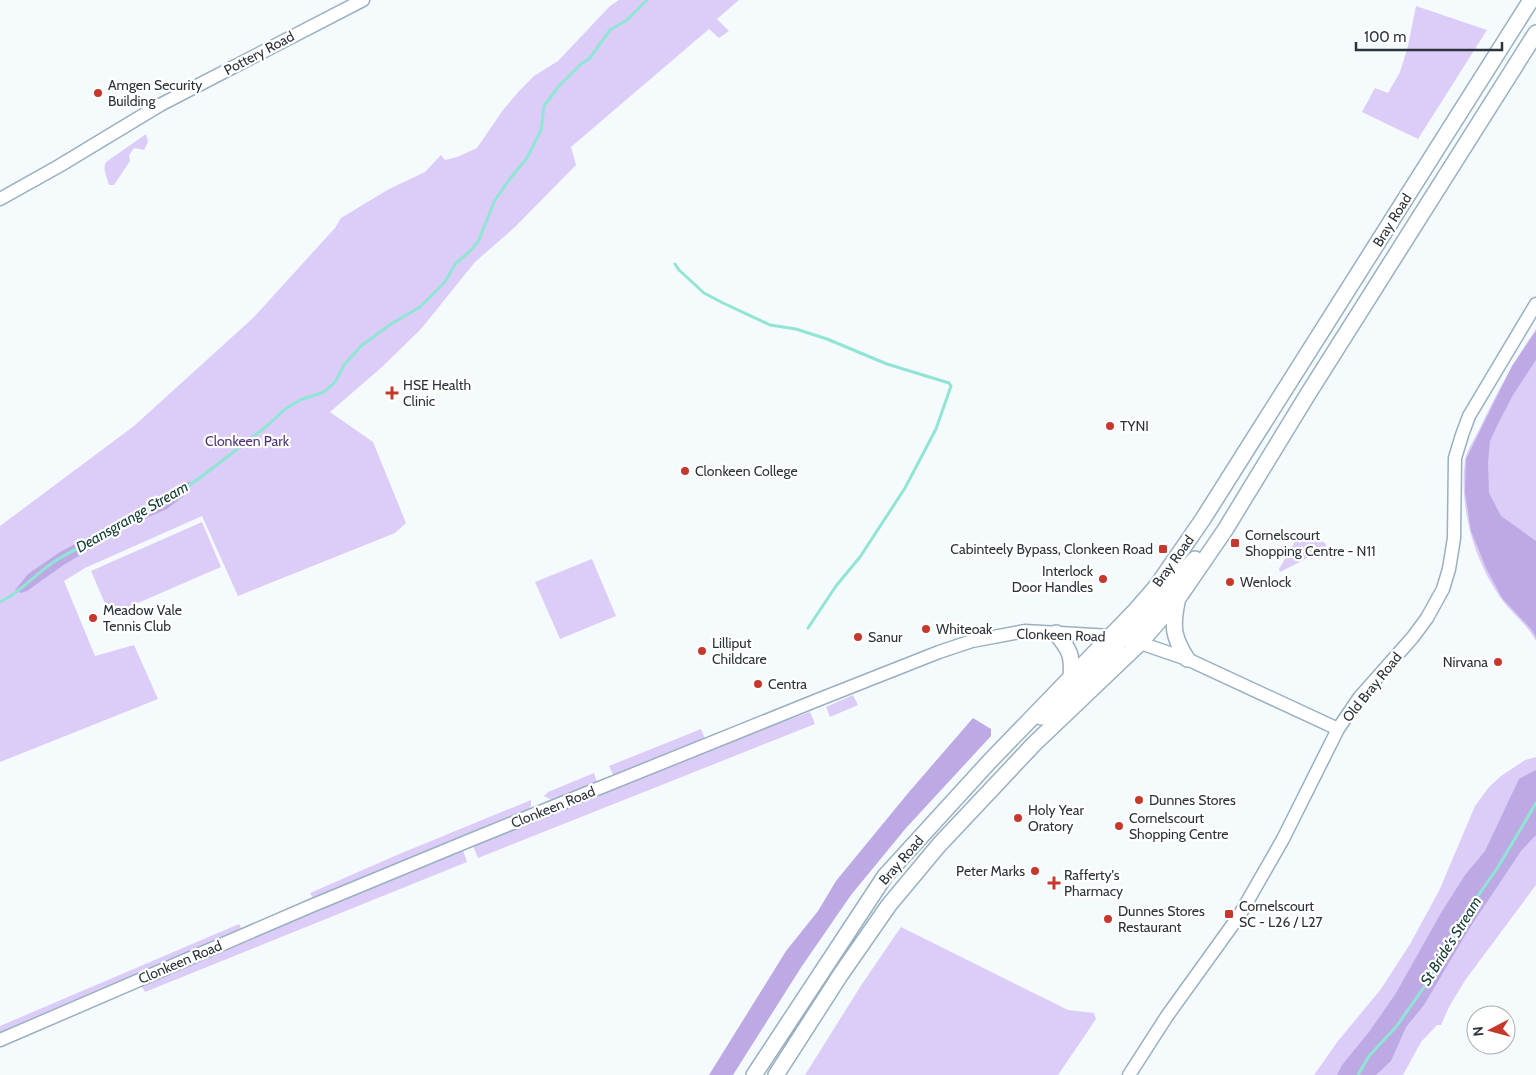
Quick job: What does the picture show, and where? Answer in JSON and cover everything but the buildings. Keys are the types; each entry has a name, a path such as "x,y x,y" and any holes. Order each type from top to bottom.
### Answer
{"highway":[{"name":"Bray Road","path":"754,1075 884,876 1071,677 1119,638 1156,587 1203,519 1531,0"},
{"name":"Bray Road","path":"776,1075 840,974 888,905 939,845 1034,744 1140,643 1177,600 1225,530 1323,369 1536,33"},
{"path":"1028,722 1048,715 1104,663 1119,638 1204,549 1225,530"},
{"path":"1177,600 1174,630 1178,645 1187,659"},
{"path":"1056,633 1071,654 1071,677"}],"street":[{"name":"Pottery Road","path":"0,199 160,105 364,0"},
{"name":"Old Bray Road","path":"1129,1075 1167,1016 1239,916 1283,839 1338,729 1358,698 1413,637 1427,618 1443,588 1449,569 1454,538 1455,458 1462,435 1470,416 1536,304"},
{"name":"Clonkeen Road","path":"0,1040 311,906 939,652 972,641 1010,633 1025,632 1119,638 1140,643 1187,659 1338,729"}],"green space":[{"name":"Clonkeen Park","path":"619,0 739,0 717,19 729,31 719,38 709,29 571,147 576,165 515,227 475,262 421,329 382,367 330,412 373,442 406,523 395,533 238,596 202,516 85,568 64,581 95,656 134,645 158,699 0,762 0,526 134,426 253,318 335,228 341,218 389,189 425,172 441,155 445,160 477,148 503,110 519,91 534,76 558,61 610,6"},
{"path":"1416,6 1487,30 1418,139 1362,112 1375,88 1388,93 1400,72 1408,46"},
{"path":"146,134 148,142 144,150 134,148 129,155 130,161 114,185 109,185 105,171 106,162"},
{"path":"1536,329 1536,641 1500,597 1482,566 1475,549 1466,514 1464,478 1465,460 1469,449 1505,379"},
{"path":"202,522 221,567 110,615 91,571"},
{"path":"1299,535 1315,536 1326,544 1325,549 1280,572 1279,569"},
{"path":"592,559 616,616 560,639 535,582"},
{"path":"853,695 858,705 830,717 826,707"},
{"path":"810,712 815,724 478,858 473,846 731,741"},
{"path":"701,729 705,739 614,777 609,766"},
{"path":"1536,757 1536,885 1466,979 1450,1005 1441,1025 1437,1025 1421,1042 1403,1075 1314,1075 1338,1041 1381,989 1410,944 1439,891 1475,806 1489,787 1501,776 1525,760"},
{"path":"594,773 597,783 553,801 544,796 548,792"},
{"path":"531,800 531,806 525,812 313,898 310,893 397,855"},
{"path":"463,850 467,862 145,992 141,985 251,936"},
{"path":"239,924 241,928 0,1032 0,1026"},
{"path":"901,927 1068,1010 1094,1013 1096,1019 1058,1075 805,1075 862,984"}],"shaded area":[{"path":"1536,331 1536,360 1513,395 1490,441 1488,463 1489,493 1501,516 1536,541 1536,637 1502,598 1486,568 1471,531 1465,492 1466,459 1512,366"},
{"path":"190,481 184,496 167,509 128,526 62,566 27,591 21,593 15,590 28,574 60,552"},
{"path":"973,718 991,729 991,736 906,828 851,895 802,966 733,1075 709,1075 786,951 818,911 836,881"},
{"path":"1536,770 1536,835 1521,851 1469,929 1424,1005 1406,1027 1391,1061 1376,1075 1337,1075 1342,1065 1369,1032 1396,993 1441,913 1465,875 1485,851 1519,779"}],"waterway":[{"name":"Deansgrange Stream","path":"0,602 14,594 61,557 173,497 267,426 285,409 300,400 324,392 335,382 344,365 361,346 391,324 420,307 445,282 455,264 478,242 495,200 527,158 541,130 544,106 559,86 581,64 589,59 610,30 627,20 647,0"},
{"path":"675,264 704,293 770,325 796,329 827,339 887,364 949,383 951,386 936,429 905,488 860,557 836,586 808,628"},
{"name":"St Bride's Stream","path":"1358,1075 1369,1056 1396,1027 1441,963 1464,916 1498,867 1536,803"}],"place":[{"name":"Amgen Security Building","path":"98,93"},
{"name":"HSE Health Clinic","path":"392,393"},
{"name":"TYNI","path":"1110,426"},
{"name":"Clonkeen College","path":"685,471"},
{"name":"Cornelscourt Shopping Centre - N11","path":"1235,543"},
{"name":"Cabinteely Bypass, Clonkeen Road","path":"1163,549"},
{"name":"Interlock Door Handles","path":"1103,579"},
{"name":"Wenlock","path":"1230,582"},
{"name":"Meadow Vale Tennis Club","path":"93,618"},
{"name":"Whiteoak","path":"926,629"},
{"name":"Sanur","path":"858,637"},
{"name":"Lilliput Childcare","path":"702,651"},
{"name":"Nirvana","path":"1498,662"},
{"name":"Centra","path":"758,684"},
{"name":"Dunnes Stores","path":"1139,800"},
{"name":"Holy Year Oratory","path":"1018,818"},
{"name":"Cornelscourt Shopping Centre","path":"1119,826"},
{"name":"Peter Marks","path":"1035,871"},
{"name":"Rafferty's Pharmacy","path":"1054,883"},
{"name":"Cornelscourt SC - L26 / L27","path":"1229,914"},
{"name":"Dunnes Stores Restaurant","path":"1108,919"}]}
